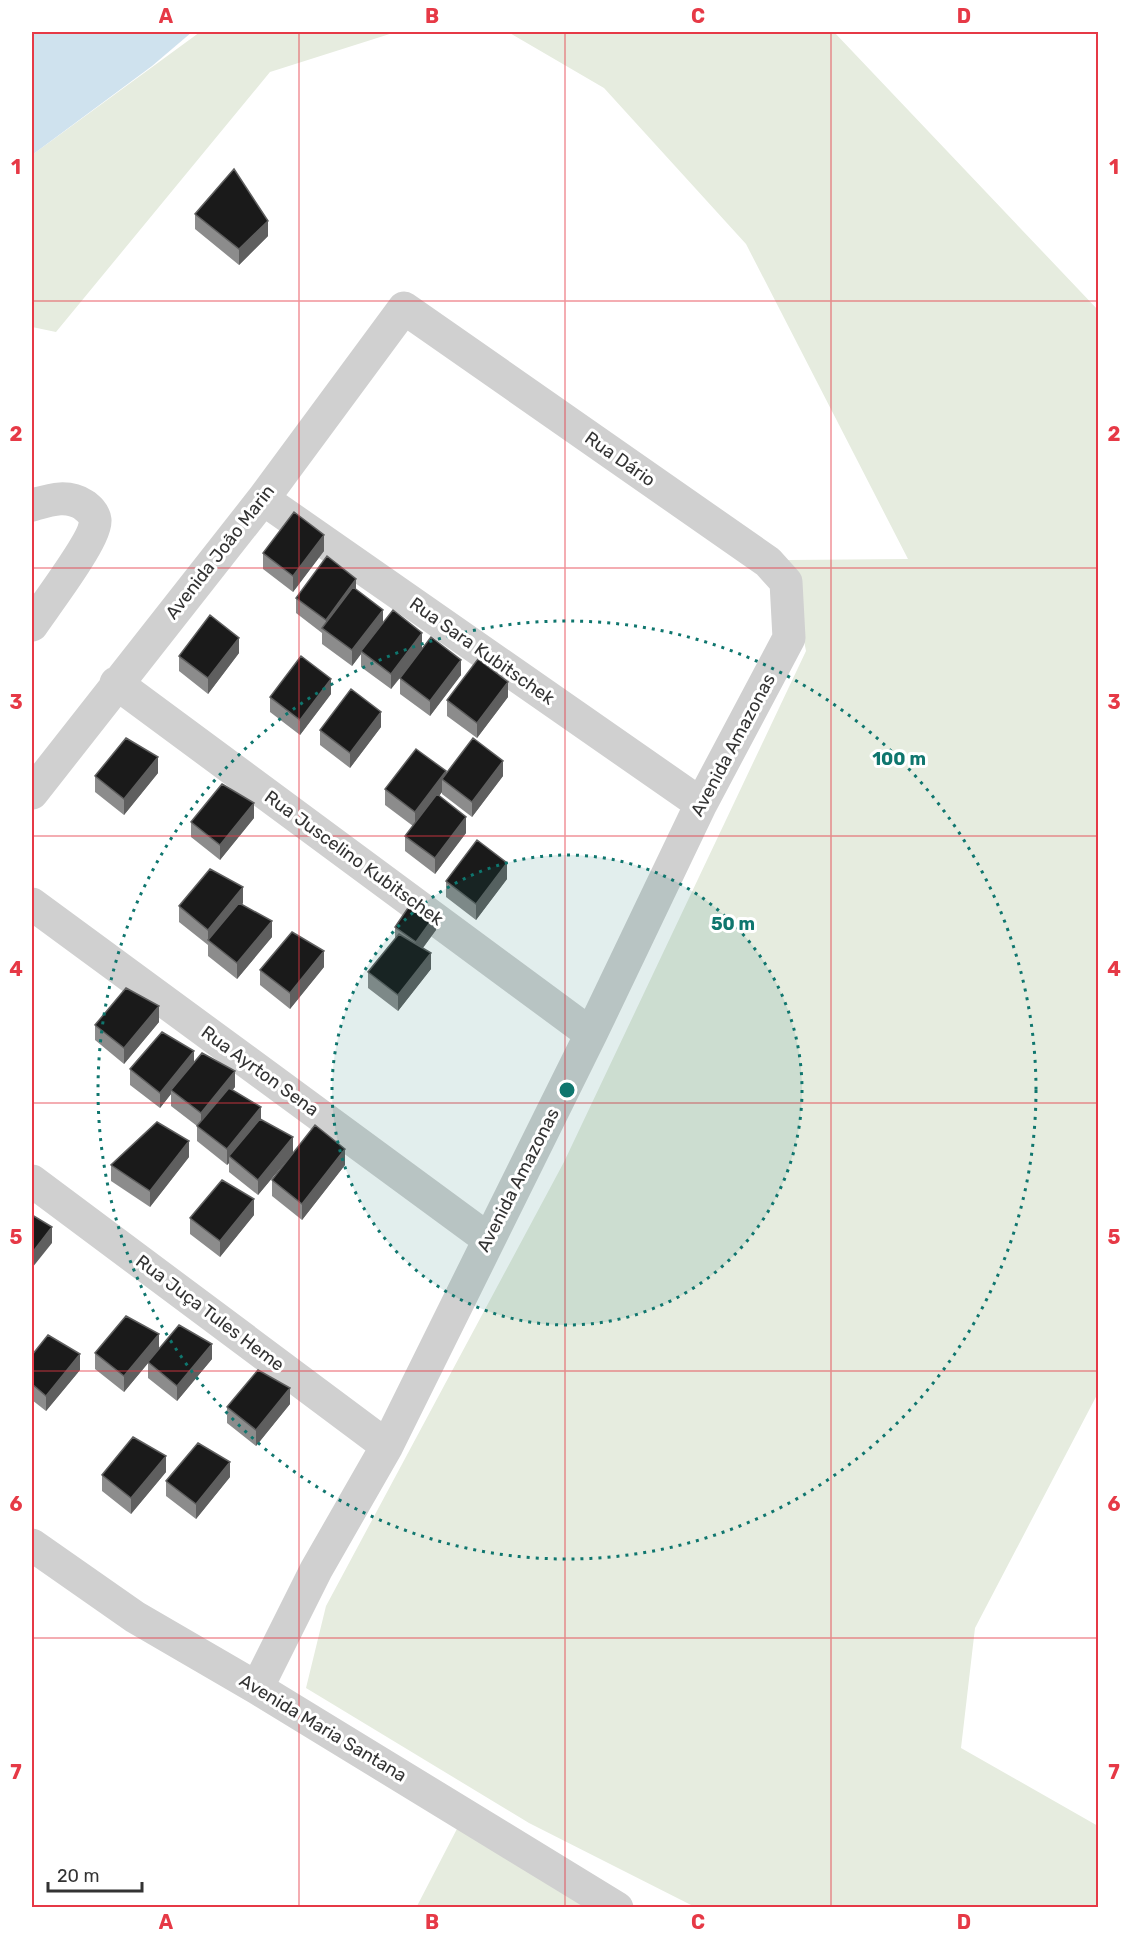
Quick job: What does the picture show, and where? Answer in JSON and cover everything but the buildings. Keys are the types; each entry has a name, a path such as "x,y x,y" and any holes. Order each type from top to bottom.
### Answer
{"street":[{"name":"Avenida João Marin","path":"32,793 116,683 263,499 404,308"},
{"name":"Rua Dário","path":"404,308 768,562 786,582 789,638"},
{"path":"32,505 58,498 76,500 93,513 95,521 90,538 32,625"},
{"name":"Rua Sara Kubitschek","path":"263,499 701,804"},
{"name":"Avenida Amazonas","path":"257,1688 316,1570 387,1446 591,1034 701,804 789,638"},
{"name":"Rua Juscelino Kubitschek","path":"116,683 591,1034"},
{"name":"Rua Ayrton Sena","path":"32,904 488,1239"},
{"name":"Rua Juça Tules Heme","path":"32,1180 387,1446"},
{"name":"Avenida Maria Santana","path":"32,1545 135,1617 257,1688 617,1908"}],"shaded area":[{"path":"200,32 396,32 270,72 56,332 32,327 32,155"},
{"path":"508,32 834,32 1098,310 1098,1393 975,1628 961,1748 1098,1826 1098,1907 695,1907 529,1823 306,1688 326,1606 564,1162 806,651 788,560 908,559 746,244 604,88"},
{"path":"459,1825 589,1908 416,1908"}],"water":[{"path":"32,32 192,32 152,66 32,155"}]}
